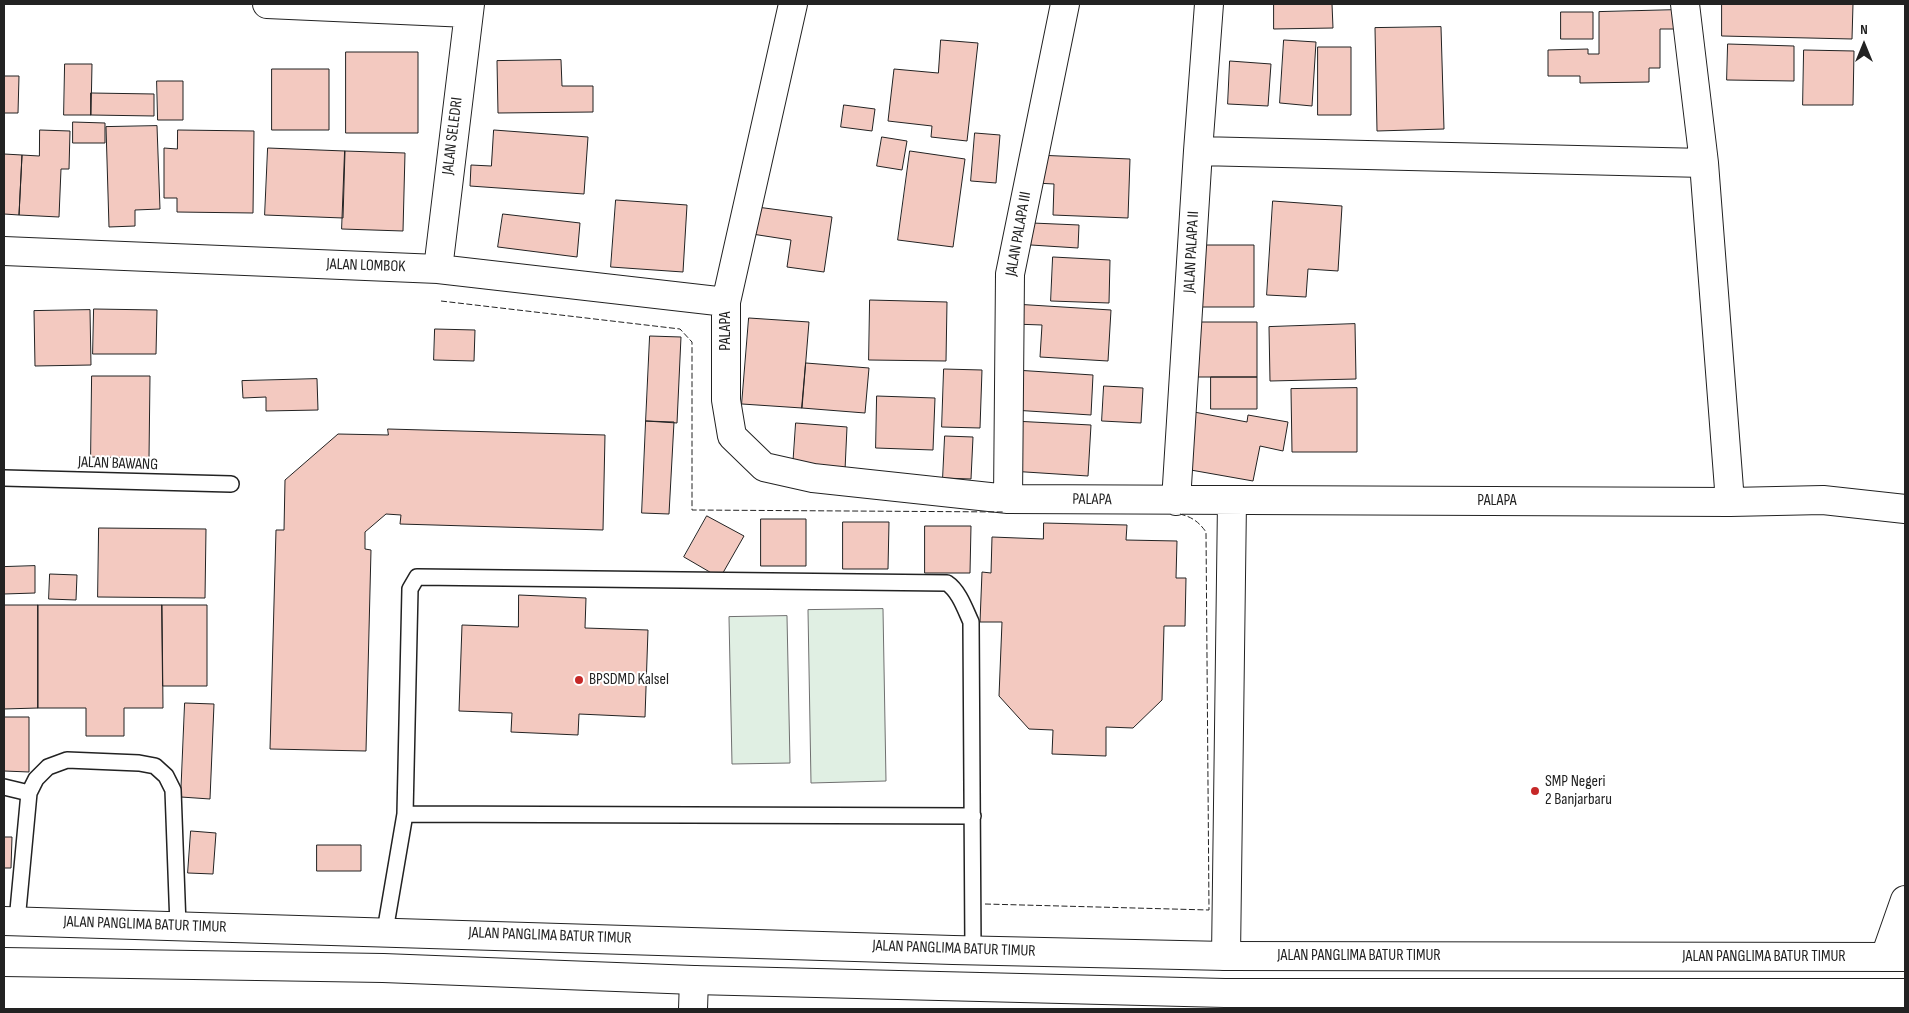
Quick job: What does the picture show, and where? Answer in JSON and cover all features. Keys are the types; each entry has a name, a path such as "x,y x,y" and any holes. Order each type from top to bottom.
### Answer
{"street":[{"path":"267,4 469,8"},
{"name":"PALAPA","path":"793,4 726,302 726,400 732,436 764,467 813,478 1008,499 1730,502 1823,500 1905,509"},
{"name":"JALAN PALAPA III","path":"1008,499 1010,274 1065,4"},
{"name":"JALAN PALAPA II","path":"1176,500 1209,4"},
{"path":"1685,4 1704,163 1730,502"},
{"name":"JALAN SELEDRI","path":"438,269 469,8"},
{"path":"1198,151 1704,163"},
{"name":"JALAN LOMBOK","path":"4,251 438,269 726,302"},
{"path":"1226,956 1232,500"},
{"path":"1895,957 1905,900"},
{"name":"JALAN PANGLIMA BATUR TIMUR","path":"10,921 963,950 1226,956 1895,957"},
{"path":"245,928 256,938 258,948 255,957 246,966"},
{"path":"383,968 376,959 374,950 376,941 385,931"},
{"path":"804,945 811,954 813,964 804,983"},
{"path":"953,986 944,978 942,968 944,959 963,950"},
{"path":"4,962 383,968 694,980 953,986 1225,1001 1905,993"},
{"path":"694,980 694,1009"}],"lane":[{"name":"JALAN BAWANG","path":"4,478 231,484"},
{"path":"385,931 406,814 410,589 417,577 947,583 961,600 971,622 973,816 963,950"},
{"path":"10,921 29,793 36,779 48,767 67,760 139,763 155,766 166,776 172,790 178,926"},
{"path":"4,788 29,793"},
{"path":"406,814 973,816"}],"green space":[{"path":"883,609 886,781 811,783 808,610"},
{"path":"787,616 790,763 732,764 729,617"}],"building":[{"path":"1274,4 1332,4 1333,28 1274,29"},
{"path":"1722,4 1853,4 1852,39 1722,36"},
{"path":"1677,10 1677,29 1660,29 1660,68 1649,68 1649,82 1580,83 1580,76 1548,76 1548,50 1588,49 1588,54 1599,54 1599,12"},
{"path":"1561,12 1593,12 1593,39 1561,39"},
{"path":"1441,27 1444,129 1377,131 1375,28"},
{"path":"941,40 978,43 967,141 931,137 932,126 888,121 894,69 938,73"},
{"path":"1284,40 1316,42 1312,106 1280,103"},
{"path":"1728,44 1794,46 1794,81 1727,80"},
{"path":"1318,47 1351,47 1351,115 1318,115"},
{"path":"1804,50 1854,51 1853,105 1803,105"},
{"path":"346,52 418,52 418,133 346,133"},
{"path":"561,60 562,86 593,86 593,112 498,113 497,61"},
{"path":"1230,61 1271,64 1268,106 1228,104"},
{"path":"65,64 92,64 91,115 64,115"},
{"path":"272,69 329,69 329,130 272,130"},
{"path":"4,76 19,76 18,113 4,113"},
{"path":"157,81 183,81 183,120 158,120"},
{"path":"91,93 154,94 154,116 91,115"},
{"path":"844,105 875,109 872,131 841,127"},
{"path":"73,122 105,123 105,143 73,143"},
{"path":"157,126 160,209 135,210 135,226 109,227 106,127"},
{"path":"40,130 70,131 69,169 61,169 59,217 19,215 22,155 39,156"},
{"path":"178,130 254,131 253,213 177,212 177,198 164,198 164,148 177,149"},
{"path":"494,130 588,137 584,194 470,186 471,165 491,166"},
{"path":"975,133 1000,135 996,183 971,181"},
{"path":"882,137 907,141 902,170 877,166"},
{"path":"268,148 345,151 343,218 265,215"},
{"path":"345,151 405,153 403,231 342,229"},
{"path":"910,151 965,159 953,247 898,240"},
{"path":"4,154 22,155 19,215 4,214"},
{"path":"1036,155 1130,159 1128,218 1053,215 1054,184 1035,183"},
{"path":"616,200 687,205 683,272 611,267"},
{"path":"1273,201 1342,206 1338,271 1308,269 1306,297 1267,295"},
{"path":"757,207 832,217 824,272 787,267 791,240 752,234"},
{"path":"503,214 580,223 577,257 498,247"},
{"path":"1032,223 1079,225 1078,248 1031,245"},
{"path":"1200,245 1254,245 1254,307 1200,307"},
{"path":"1053,257 1110,260 1109,303 1051,301"},
{"path":"870,300 947,302 946,361 869,360"},
{"path":"1014,304 1111,310 1108,361 1040,357 1042,325 1013,324"},
{"path":"94,309 157,310 156,354 93,354"},
{"path":"90,310 91,365 35,366 34,311"},
{"path":"749,318 809,322 802,408 742,404"},
{"path":"1191,322 1257,322 1257,377 1191,377"},
{"path":"1355,324 1356,379 1270,381 1269,327"},
{"path":"435,329 475,330 474,361 434,360"},
{"path":"650,336 681,337 677,423 646,421"},
{"path":"806,363 869,368 865,413 802,408"},
{"path":"944,369 982,370 980,428 942,427"},
{"path":"1015,370 1093,375 1091,415 1013,410"},
{"path":"92,376 150,376 149,458 91,457"},
{"path":"1211,377 1257,377 1257,409 1211,409"},
{"path":"317,379 318,410 266,411 266,397 243,398 242,381"},
{"path":"1104,386 1143,388 1141,423 1102,421"},
{"path":"1357,388 1357,452 1292,452 1291,389"},
{"path":"877,396 935,398 933,450 876,448"},
{"path":"1194,412 1247,422 1248,415 1288,422 1283,451 1260,446 1253,481 1185,469"},
{"path":"646,421 674,422 669,514 642,513"},
{"path":"1013,421 1091,425 1088,476 1010,471"},
{"path":"796,423 847,427 845,470 793,467"},
{"path":"388,429 605,435 603,530 400,524 401,515 386,514 365,532 365,549 371,550 366,751 270,749 276,530 284,530 285,480 338,434 388,435"},
{"path":"945,436 973,437 971,479 943,478"},
{"path":"707,516 744,536 720,578 684,557"},
{"path":"761,519 806,519 806,566 761,566"},
{"path":"843,522 889,522 888,569 843,569"},
{"path":"1044,523 1127,525 1126,540 1177,541 1176,578 1186,578 1185,626 1164,626 1162,700 1133,728 1106,727 1106,756 1052,754 1053,730 1029,729 999,696 1002,622 980,622 982,572 991,573 992,537 1043,539"},
{"path":"925,526 971,526 970,573 925,573"},
{"path":"99,528 206,529 205,598 98,597"},
{"path":"35,566 35,593 4,594 4,567"},
{"path":"50,574 77,575 76,600 49,599"},
{"path":"519,595 586,598 585,628 648,630 645,717 579,714 578,735 511,732 512,713 459,711 462,625 518,627"},
{"path":"4,605 38,605 38,708 4,709"},
{"path":"38,605 162,605 163,708 124,708 124,736 86,736 86,708 38,708"},
{"path":"162,605 207,605 207,686 163,686"},
{"path":"185,703 214,704 210,799 181,797"},
{"path":"4,717 29,717 29,772 4,771"},
{"path":"191,831 216,833 213,874 188,873"},
{"path":"4,837 12,837 11,868 4,868"},
{"path":"317,845 361,845 361,871 317,871"}],"fence":[{"path":"441,301 680,329 692,342 692,510 1005,512"},
{"path":"985,904 1209,910 1206,532 1195,520 1180,514"}],"place":[{"name":"BPSDMD Kalsel","path":"579,680"},
{"name":"SMP Negeri 2 Banjarbaru","path":"1535,791"}]}
